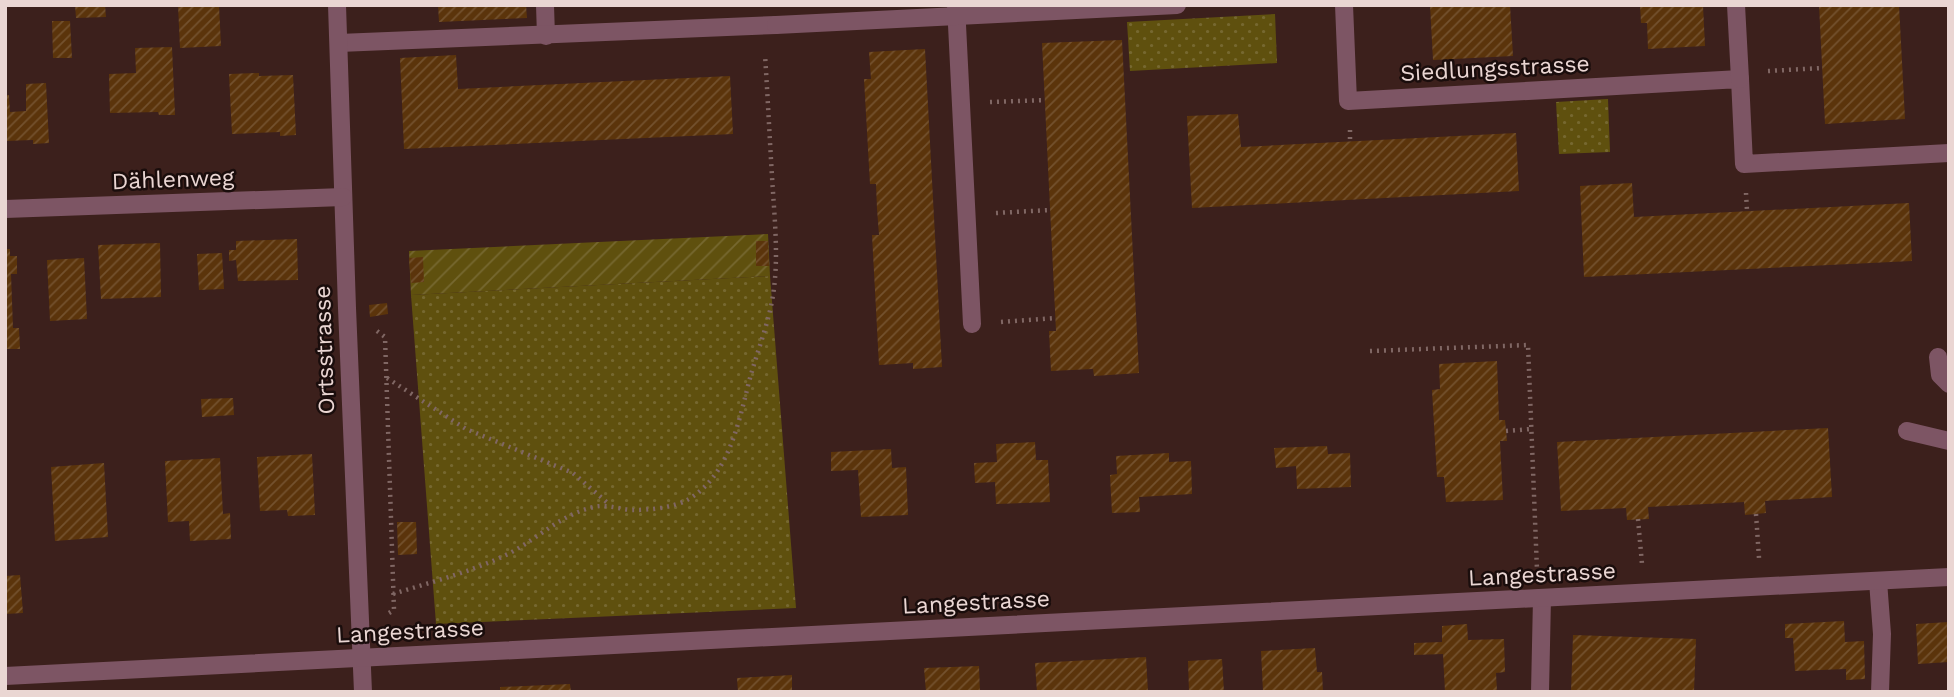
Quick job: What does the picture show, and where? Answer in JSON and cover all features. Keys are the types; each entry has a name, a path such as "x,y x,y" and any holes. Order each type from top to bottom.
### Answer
{"street":[{"name":"Ortsstrasse","path":"337,5 363,692"},
{"path":"545,5 546,36"},
{"path":"339,43 770,26 956,11 1177,5"},
{"name":"Siedlungsstrasse","path":"1344,5 1348,101 1740,75"},
{"path":"1736,5 1744,164 1949,153"},
{"path":"956,11 972,324"},
{"name":"Dählenweg","path":"5,209 343,197"},
{"path":"1938,357 1940,375 1949,384"},
{"path":"1907,431 1949,441"},
{"name":"Langestrasse","path":"5,676 1949,577"},
{"path":"1878,580 1882,634 1880,692"},
{"path":"1540,598 1541,692"}],"path":[{"path":"393,594 477,567 510,553 573,513 610,505 630,510 651,509 688,499 718,470 731,448 739,425 747,388 768,323 775,284 770,26"},
{"path":"1740,75 1823,68"},
{"path":"961,103 1045,100"},
{"path":"967,214 1051,210"},
{"path":"972,324 1056,318"},
{"path":"1370,351 1528,345 1540,598"},
{"path":"386,377 466,429 557,464 573,473 610,505"},
{"path":"1506,431 1531,429"},
{"path":"1756,514 1761,587"},
{"path":"1638,520 1644,593"}],"shaded area":[{"path":"1275,14 1277,63 1130,71 1127,22"},
{"path":"1608,99 1610,152 1559,154 1556,102"},
{"path":"768,234 770,276 411,295 409,251"},
{"path":"770,276 796,608 436,624 411,295"}],"building":[{"path":"75,5 105,5 106,17 76,18"},
{"path":"178,5 219,5 221,46 180,48"},
{"path":"438,5 526,5 527,18 439,22"},
{"path":"1430,5 1510,5 1513,56 1433,60"},
{"path":"1640,5 1703,5 1705,46 1648,49 1647,23 1641,23"},
{"path":"1819,5 1899,5 1905,119 1825,124"},
{"path":"52,21 70,21 72,58 53,58"},
{"path":"1122,40 1139,373 1094,376 1093,369 1051,371 1049,331 1056,331 1042,43"},
{"path":"172,47 175,115 159,115 158,112 110,113 109,74 136,73 135,48"},
{"path":"925,49 942,367 913,369 913,363 879,365 872,235 879,235 876,184 870,184 864,79 871,79 869,52"},
{"path":"456,55 458,89 730,76 733,134 404,149 400,58"},
{"path":"259,73 259,76 293,75 296,135 280,136 280,132 232,134 229,74"},
{"path":"46,83 49,143 33,144 33,140 5,141 5,95 9,95 10,112 26,111 26,84"},
{"path":"1238,114 1241,147 1516,133 1519,191 1192,208 1187,116"},
{"path":"1632,183 1634,217 1909,203 1912,261 1584,277 1580,186"},
{"path":"297,239 298,280 238,281 236,260 229,261 229,250 236,250 236,241"},
{"path":"756,241 768,241 769,266 756,266"},
{"path":"160,243 161,297 101,299 98,245"},
{"path":"5,249 10,249 10,256 17,256 17,274 11,274 13,328 19,328 20,349 5,349"},
{"path":"222,253 224,289 199,290 197,254"},
{"path":"423,257 424,282 411,283 409,258"},
{"path":"84,258 87,319 50,321 47,260"},
{"path":"387,303 388,314 370,317 369,305"},
{"path":"1497,361 1499,420 1505,420 1507,441 1500,441 1503,500 1446,502 1444,477 1437,477 1432,390 1440,389 1439,364"},
{"path":"233,398 234,415 202,417 201,399"},
{"path":"1828,428 1832,497 1765,501 1766,513 1745,515 1744,502 1648,507 1649,519 1627,520 1626,508 1561,511 1557,442"},
{"path":"1035,442 1036,460 1048,460 1050,502 996,504 995,482 975,483 974,463 997,462 996,444"},
{"path":"1327,446 1328,454 1350,453 1351,487 1297,489 1296,466 1276,468 1274,448"},
{"path":"891,449 892,468 906,467 908,515 861,517 858,470 831,471 831,452"},
{"path":"1169,453 1169,462 1191,461 1192,494 1139,497 1140,512 1112,513 1110,475 1117,474 1116,456"},
{"path":"312,454 315,515 288,516 287,510 260,511 257,457"},
{"path":"220,458 223,514 230,513 231,539 190,541 189,521 168,522 165,461"},
{"path":"104,463 108,537 55,541 51,467"},
{"path":"397,522 416,522 417,554 398,555"},
{"path":"20,575 23,613 5,614 5,576"},
{"path":"1844,621 1845,642 1864,641 1865,679 1846,680 1846,669 1795,671 1793,638 1785,638 1785,624"},
{"path":"1949,622 1949,662 1918,664 1916,624"},
{"path":"1467,624 1468,640 1504,639 1505,672 1496,673 1497,691 1445,692 1443,654 1414,655 1414,643 1442,642 1442,626"},
{"path":"1573,635 1696,639 1694,692 1571,692"},
{"path":"1315,648 1317,672 1322,672 1323,692 1263,692 1261,651"},
{"path":"1146,657 1148,692 1037,692 1035,663"},
{"path":"1222,659 1224,692 1189,692 1188,661"},
{"path":"979,666 980,692 926,692 924,668"},
{"path":"792,675 792,692 738,692 737,678"},
{"path":"570,684 571,692 500,692 500,687"}]}
